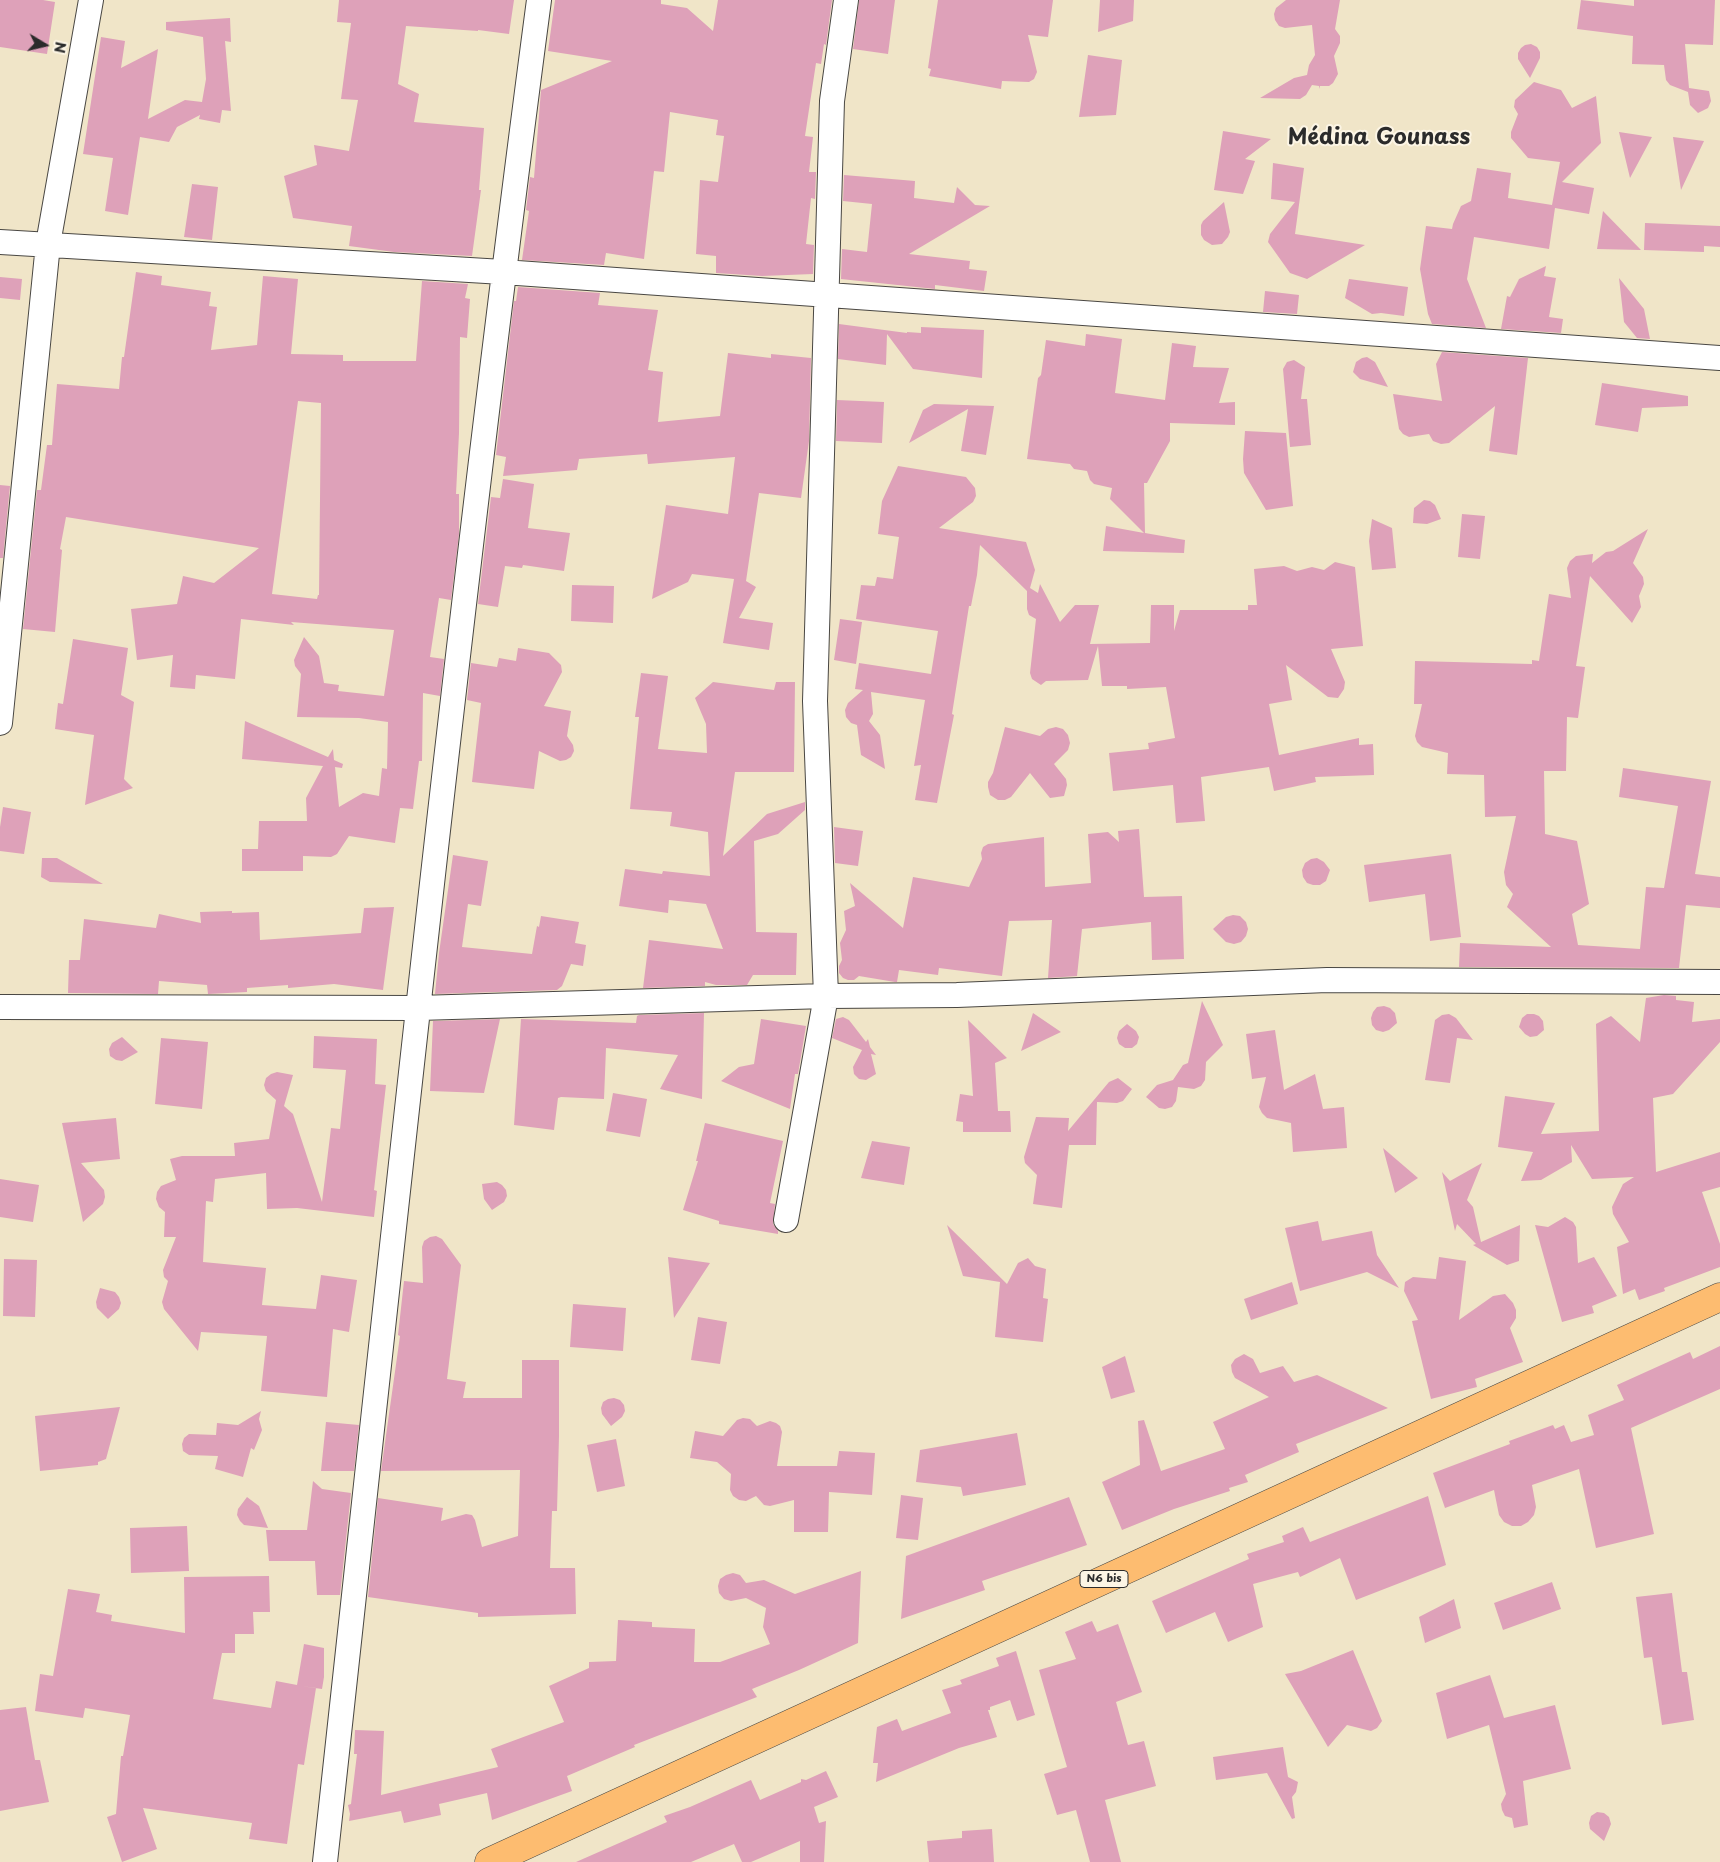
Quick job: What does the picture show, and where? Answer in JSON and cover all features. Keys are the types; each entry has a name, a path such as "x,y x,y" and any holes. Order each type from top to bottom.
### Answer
{"highway":[{"name":"N6 bis","path":"489,1862 1720,1297"}],"street":[{"path":"0,723 48,244 91,0"},
{"path":"326,1862 418,1008 503,272 539,0"},
{"path":"786,1220 826,996 815,701 832,101 846,0"},
{"path":"0,242 503,272 1720,358"},
{"path":"0,1007 418,1008 826,996 957,995 1327,980 1720,982"}],"building":[{"path":"0,0 43,0 55,2 47,54 0,47"},
{"path":"339,0 514,0 509,34 478,30 406,26 398,84 419,94 414,122 484,128 479,190 481,190 472,256 394,252 349,246 352,226 293,218 284,176 317,165 314,145 349,151 358,100 341,99 351,23 337,22"},
{"path":"555,0 661,0 661,4 687,8 713,31 718,0 832,0 826,45 824,44 821,64 816,63 805,136 813,137 809,172 816,172 815,199 811,198 806,244 814,245 813,274 762,276 716,273 716,256 696,254 700,180 718,182 724,136 716,135 718,120 670,112 664,172 654,171 644,259 606,253 604,265 522,260 529,211 526,210 530,177 534,178 541,90 612,61 548,51"},
{"path":"859,0 895,0 888,54 853,49"},
{"path":"938,0 1053,0 1048,37 1028,35 1037,72 1034,79 1029,82 1002,81 1001,89 929,76 931,69 928,68"},
{"path":"1100,0 1134,0 1133,21 1098,32"},
{"path":"1286,0 1340,0 1335,29 1340,36 1340,43 1334,56 1338,74 1329,86 1320,86 1319,89 1319,86 1312,85 1306,95 1300,99 1260,98 1294,78 1307,75 1309,65 1315,55 1312,25 1285,28 1279,26 1275,20 1276,8"},
{"path":"1581,0 1634,6 1634,0 1715,0 1713,45 1685,44 1689,88 1709,91 1711,101 1708,108 1698,113 1690,105 1688,92 1670,85 1666,80 1664,65 1632,64 1633,36 1577,29"},
{"path":"230,18 231,42 225,41 231,111 222,110 220,123 199,119 200,115 177,127 169,142 140,137 128,215 105,211 113,158 83,154 101,37 125,41 121,68 158,49 148,119 185,100 202,102 206,79 203,37 166,30 166,22"},
{"path":"1531,44 1537,47 1540,52 1540,58 1530,78 1518,59 1518,53 1525,45"},
{"path":"1088,55 1122,60 1116,115 1079,117"},
{"path":"1534,82 1561,90 1572,108 1596,96 1601,143 1562,182 1594,188 1589,214 1555,208 1549,249 1474,237 1467,279 1486,328 1432,324 1428,314 1420,269 1426,226 1452,229 1461,206 1471,201 1477,168 1511,173 1508,198 1552,205 1560,162 1528,158 1511,138 1511,132 1518,114 1514,107 1515,100"},
{"path":"1223,131 1271,139 1245,159 1255,161 1243,194 1214,190"},
{"path":"1619,132 1652,137 1630,178"},
{"path":"1673,137 1704,141 1681,190"},
{"path":"1273,163 1304,168 1295,234 1365,245 1307,279 1290,273 1268,242 1270,234 1295,202 1271,199"},
{"path":"844,175 915,181 914,198 954,203 957,187 975,205 990,206 909,254 970,261 969,269 987,271 984,291 935,285 935,289 841,279 842,249 867,252 872,204 843,201"},
{"path":"192,184 218,187 212,240 184,237"},
{"path":"1224,202 1230,232 1222,244 1212,245 1204,240 1201,235 1201,225"},
{"path":"1603,211 1641,250 1597,249"},
{"path":"1645,223 1720,226 1720,247 1704,246 1704,252 1644,250"},
{"path":"1546,266 1544,276 1556,278 1549,317 1563,319 1561,333 1501,329 1507,296 1510,297 1519,279"},
{"path":"136,272 162,276 161,285 211,292 209,306 217,307 211,350 257,345 263,276 298,279 291,354 343,355 343,361 416,361 422,281 468,284 465,298 470,299 467,338 460,337 456,494 459,494 459,534 451,600 439,598 430,657 444,659 440,696 423,693 422,761 419,761 413,809 400,808 395,843 349,836 337,854 331,857 303,856 303,871 242,871 242,849 258,849 259,821 307,821 306,798 323,766 242,759 245,721 328,757 333,749 334,760 343,764 342,768 335,767 339,807 363,793 379,796 382,768 387,769 388,722 359,718 297,717 301,674 295,666 294,660 304,637 319,656 324,683 339,685 338,691 384,696 394,630 291,622 294,625 241,619 235,679 196,675 195,689 170,687 173,655 137,660 131,609 177,604 183,576 214,583 259,548 66,517 60,549 62,550 55,632 23,629 37,490 41,490 47,445 52,445 57,384 119,389 122,357 124,357","holes":["298,401 321,403 319,595 317,599 272,594"]},
{"path":"0,277 22,279 20,300 0,298"},
{"path":"1619,278 1644,309 1650,339 1637,338 1624,322"},
{"path":"1349,279 1408,287 1404,316 1381,313 1372,314 1345,298"},
{"path":"518,287 600,293 598,305 658,310 648,370 663,372 658,422 720,416 728,353 771,358 771,354 811,358 809,441 801,498 759,493 746,581 756,587 739,618 773,623 769,650 723,643 734,579 692,574 688,582 652,599 666,505 728,514 735,457 648,464 647,454 579,459 577,470 503,476 506,457 496,455 514,301 516,301"},
{"path":"1265,291 1299,295 1297,314 1263,312"},
{"path":"839,324 907,333 921,333 921,327 984,330 982,378 913,369 887,334 886,365 838,359"},
{"path":"1086,334 1122,339 1115,393 1165,400 1172,343 1196,346 1193,367 1229,368 1219,403 1235,402 1235,425 1170,423 1170,441 1147,483 1144,483 1145,533 1185,540 1184,553 1103,551 1106,526 1144,533 1110,499 1112,488 1094,484 1090,480 1087,471 1074,469 1070,464 1027,459 1038,378 1041,375 1046,340 1085,346"},
{"path":"1442,352 1528,358 1517,455 1489,451 1495,406 1449,443 1441,444 1433,441 1429,434 1409,437 1399,429 1393,394 1442,401 1436,364"},
{"path":"1367,357 1375,362 1388,387 1360,379 1353,372 1356,362"},
{"path":"1294,360 1305,367 1301,399 1307,399 1311,445 1290,447 1283,369 1287,362"},
{"path":"1602,383 1688,396 1688,406 1642,408 1638,432 1595,425"},
{"path":"837,400 884,402 882,443 836,441"},
{"path":"934,404 994,406 986,455 961,451 968,409 909,443 923,410"},
{"path":"1245,431 1286,433 1293,506 1266,510 1244,473"},
{"path":"898,466 966,477 975,488 976,496 973,502 939,528 1026,542 1035,570 1030,588 1038,593 1040,584 1060,622 1075,605 1099,605 1090,644 1150,643 1151,605 1174,605 1174,631 1180,610 1248,610 1248,605 1257,605 1254,569 1284,566 1297,571 1312,567 1324,570 1335,562 1355,567 1363,646 1331,649 1345,682 1344,689 1338,698 1328,697 1286,665 1292,700 1269,704 1279,755 1359,738 1359,745 1373,744 1374,775 1315,777 1316,782 1274,791 1269,767 1201,777 1205,821 1176,823 1173,785 1113,791 1109,753 1149,749 1148,743 1175,738 1166,687 1127,689 1127,686 1102,686 1098,646 1088,680 1046,681 1041,685 1032,679 1030,673 1036,619 1029,615 1027,609 1027,591 980,545 977,575 971,606 969,606 952,714 954,715 937,803 915,800 921,765 914,766 925,700 871,692 873,714 869,721 880,735 885,769 861,755 857,725 851,723 846,717 845,710 848,703 863,690 855,689 859,663 931,674 938,631 856,619 861,585 875,586 877,577 893,579 899,537 878,534 882,501"},
{"path":"503,479 534,484 528,528 570,533 564,571 523,565 522,568 505,566 498,607 478,604 491,497 500,498"},
{"path":"0,485 10,486 3,558 0,558"},
{"path":"1424,500 1430,501 1435,505 1441,519 1427,524 1413,523 1414,508"},
{"path":"1462,514 1485,516 1480,559 1458,557"},
{"path":"1372,519 1392,528 1396,568 1372,570 1369,541"},
{"path":"1648,529 1633,563 1643,577 1644,584 1639,596 1641,607 1632,623 1590,576 1576,666 1585,667 1578,718 1567,717 1566,771 1544,771 1545,834 1577,841 1589,904 1572,914 1578,945 1640,949 1646,887 1664,888 1678,806 1619,797 1623,768 1711,781 1695,874 1720,877 1720,908 1686,905 1679,968 1459,967 1460,943 1551,947 1507,907 1513,894 1506,885 1504,872 1516,816 1485,817 1484,775 1447,774 1448,753 1422,747 1417,742 1415,736 1422,704 1414,704 1415,661 1532,664 1532,660 1539,661 1549,594 1571,598 1567,568 1570,561 1576,556 1593,554 1592,563 1606,552 1613,551"},
{"path":"572,585 614,586 613,623 571,621"},
{"path":"840,619 862,622 856,664 834,660"},
{"path":"73,639 128,648 121,695 134,702 124,779 133,788 85,805 94,735 55,729 58,703 63,704"},
{"path":"518,648 549,653 561,665 562,672 544,706 571,711 567,736 573,745 574,751 571,757 560,761 539,751 534,789 472,782 481,703 467,700 471,663 497,667 499,658 516,661"},
{"path":"641,673 668,676 658,749 707,753 706,724 695,698 713,682 774,690 776,682 795,682 794,772 735,772 723,856 767,814 805,802 805,810 778,834 754,841 756,932 797,933 796,975 753,975 747,985 716,985 705,982 705,986 643,988 649,940 723,949 706,904 669,900 668,913 619,906 625,869 662,874 663,871 710,876 708,832 670,826 672,812 630,809 639,717 635,717"},
{"path":"1005,727 1040,736 1048,729 1056,727 1063,729 1068,735 1070,743 1068,750 1054,764 1066,779 1067,785 1064,796 1050,798 1030,773 1011,797 1005,800 998,800 990,795 988,782 993,773"},
{"path":"3,807 31,812 24,854 0,851 0,827"},
{"path":"834,827 863,831 858,866 835,863"},
{"path":"1139,829 1144,897 1182,896 1184,959 1152,960 1151,922 1082,929 1077,976 1048,978 1052,920 1009,921 1002,976 939,968 938,975 899,970 897,982 895,982 859,976 854,980 848,980 839,973 839,966 842,960 840,943 846,930 844,911 855,906 850,883 903,928 913,877 969,887 982,859 983,847 988,844 1044,837 1045,887 1091,883 1088,834 1108,832 1119,842 1118,831"},
{"path":"1451,854 1461,937 1430,941 1425,894 1369,902 1364,865"},
{"path":"453,855 488,861 481,906 468,904 462,947 532,954 537,926 539,927 541,916 579,922 575,943 586,945 583,966 571,964 562,986 557,990 435,994"},
{"path":"42,858 57,858 103,884 50,882 41,877"},
{"path":"1317,858 1324,862 1330,870 1326,881 1320,885 1313,885 1307,883 1303,877 1302,870 1305,863"},
{"path":"394,907 383,990 334,984 288,988 288,985 247,988 247,992 208,994 207,985 159,981 158,994 68,993 69,960 80,960 84,919 156,928 159,914 201,923 200,912 259,912 260,940 361,933 364,908"},
{"path":"1240,916 1246,922 1248,929 1246,936 1241,942 1234,944 1226,942 1213,929 1226,917"},
{"path":"1664,995 1676,996 1676,1000 1694,1002 1692,1022 1720,1019 1720,1042 1673,1094 1653,1098 1656,1172 1720,1152 1720,1187 1702,1192 1720,1244 1720,1267 1664,1288 1665,1291 1639,1300 1635,1289 1623,1294 1617,1247 1629,1242 1613,1214 1612,1207 1623,1184 1634,1177 1592,1179 1571,1145 1572,1162 1541,1180 1521,1181 1533,1152 1498,1147 1505,1096 1555,1103 1541,1134 1599,1131 1596,1024 1611,1016 1640,1042 1646,998"},
{"path":"1202,1001 1223,1045 1206,1062 1205,1080 1201,1086 1194,1089 1178,1087 1176,1101 1172,1107 1159,1108 1146,1097 1157,1085 1173,1080 1183,1065 1188,1063"},
{"path":"1384,1006 1390,1008 1395,1013 1397,1023 1389,1030 1383,1032 1376,1030 1372,1025 1371,1018 1377,1007"},
{"path":"704,1013 702,1099 660,1089 678,1055 606,1048 604,1099 558,1098 554,1130 514,1125 521,1019 636,1023 637,1016 639,1015"},
{"path":"1033,1013 1061,1032 1021,1051"},
{"path":"1449,1014 1456,1018 1473,1040 1457,1038 1450,1083 1425,1080 1435,1020 1442,1015"},
{"path":"1527,1014 1539,1016 1543,1021 1544,1030 1537,1036 1530,1037 1519,1027 1522,1018"},
{"path":"843,1017 849,1020 866,1042 868,1039 870,1047 876,1055 871,1054 876,1074 866,1080 859,1079 854,1074 853,1067 862,1050 832,1038 836,1019"},
{"path":"500,1019 484,1093 430,1091 433,1021"},
{"path":"761,1019 806,1026 798,1074 795,1074 790,1109 721,1081 739,1067 754,1064"},
{"path":"968,1020 1007,1058 995,1063 998,1111 1010,1111 1011,1132 963,1132 963,1122 956,1121 960,1094 973,1096"},
{"path":"1127,1024 1136,1031 1139,1037 1137,1044 1132,1048 1125,1048 1119,1044 1117,1038 1119,1031"},
{"path":"1275,1030 1284,1090 1315,1074 1323,1109 1344,1107 1347,1148 1293,1152 1291,1123 1267,1118 1262,1113 1259,1107 1266,1077 1252,1079 1246,1034"},
{"path":"314,1036 377,1039 375,1084 386,1085 374,1190 377,1191 374,1217 297,1208 267,1209 266,1173 215,1179 213,1202 206,1201 203,1262 266,1268 262,1305 316,1309 321,1275 357,1280 349,1332 333,1329 327,1397 261,1391 267,1336 201,1332 198,1351 164,1309 162,1302 168,1281 164,1277 163,1270 176,1237 164,1237 165,1212 159,1207 156,1199 157,1192 161,1186 176,1180 170,1159 182,1156 235,1156 234,1143 269,1139 276,1100 266,1091 264,1085 266,1078 277,1072 293,1075 284,1106 293,1114 322,1202 331,1128 340,1129 346,1070 313,1068"},
{"path":"122,1037 138,1052 122,1061 110,1056 109,1049 112,1043"},
{"path":"161,1038 208,1042 202,1109 155,1104"},
{"path":"1118,1078 1132,1089 1123,1101 1117,1103 1097,1102 1096,1145 1069,1145 1062,1208 1033,1204 1037,1175 1025,1163 1024,1157 1036,1117 1069,1118 1068,1131 1109,1082"},
{"path":"613,1093 647,1099 640,1137 606,1131"},
{"path":"116,1118 120,1159 81,1163 104,1190 105,1197 103,1204 83,1222 62,1123"},
{"path":"705,1123 783,1141 770,1203 775,1204 773,1224 778,1234 719,1224 719,1221 683,1210 698,1161 696,1161"},
{"path":"872,1141 910,1147 904,1185 861,1178"},
{"path":"1383,1148 1418,1178 1395,1193"},
{"path":"1482,1163 1467,1200 1473,1207 1481,1242 1520,1225 1519,1261 1507,1265 1473,1245 1476,1244 1457,1224 1455,1231 1442,1172 1450,1181"},
{"path":"0,1179 39,1185 33,1222 0,1217"},
{"path":"497,1182 506,1190 507,1196 504,1202 492,1210 484,1199 482,1184"},
{"path":"1565,1217 1573,1222 1576,1227 1578,1263 1594,1257 1617,1296 1592,1306 1594,1313 1562,1322 1535,1225 1548,1227"},
{"path":"1318,1221 1322,1241 1372,1231 1377,1255 1399,1288 1367,1272 1300,1291 1285,1228"},
{"path":"947,1225 1007,1284 1018,1263 1028,1258 1035,1266 1046,1269 1043,1298 1048,1299 1043,1342 995,1337 1000,1282 963,1276"},
{"path":"436,1236 442,1239 461,1265 447,1379 466,1382 463,1398 522,1398 522,1360 559,1360 557,1511 552,1511 550,1568 575,1568 576,1614 478,1617 478,1613 368,1597 378,1498 443,1508 441,1521 466,1514 472,1515 482,1547 518,1536 520,1470 381,1471 400,1336 398,1335 404,1281 423,1283 422,1247 424,1241"},
{"path":"668,1257 710,1263 674,1318"},
{"path":"1439,1257 1466,1261 1459,1320 1493,1296 1505,1294 1513,1303 1516,1310 1516,1318 1510,1328 1523,1362 1475,1379 1477,1387 1431,1399 1412,1321 1418,1320 1404,1291 1405,1282 1413,1277 1436,1279"},
{"path":"4,1259 37,1260 35,1317 3,1316"},
{"path":"1292,1282 1298,1304 1251,1320 1244,1299"},
{"path":"100,1288 115,1292 121,1303 119,1309 108,1319 97,1308 96,1302"},
{"path":"573,1304 626,1308 623,1351 570,1347"},
{"path":"698,1317 727,1322 720,1364 691,1360"},
{"path":"1720,1346 1720,1389 1631,1428 1654,1534 1596,1548 1579,1469 1532,1485 1536,1507 1534,1515 1521,1526 1512,1526 1504,1522 1499,1515 1494,1490 1445,1508 1433,1473 1510,1444 1509,1441 1553,1425 1555,1429 1564,1425 1571,1442 1594,1435 1588,1415 1624,1400 1617,1385 1690,1352 1693,1359"},
{"path":"1244,1354 1253,1359 1260,1373 1283,1366 1294,1382 1317,1375 1388,1408 1296,1444 1299,1452 1245,1475 1248,1482 1229,1488 1230,1491 1174,1509 1122,1530 1102,1482 1140,1465 1138,1421 1144,1420 1161,1471 1225,1449 1213,1422 1269,1397 1235,1378 1231,1365 1235,1359"},
{"path":"1125,1356 1135,1392 1111,1399 1102,1367"},
{"path":"614,1398 620,1400 624,1405 625,1411 622,1417 611,1426 602,1414 601,1408 603,1402"},
{"path":"120,1407 106,1459 98,1462 98,1465 40,1471 35,1416"},
{"path":"261,1411 259,1419 262,1430 254,1450 251,1448 243,1477 215,1469 218,1456 189,1455 183,1451 182,1444 184,1438 189,1434 216,1435 217,1423 238,1425"},
{"path":"743,1418 750,1419 757,1426 770,1421 780,1426 782,1432 777,1466 837,1466 839,1451 875,1453 872,1495 829,1492 828,1532 794,1532 794,1500 770,1506 764,1505 756,1496 746,1501 739,1500 733,1496 730,1490 731,1474 717,1462 690,1458 695,1431 723,1436 737,1420"},
{"path":"326,1422 359,1425 354,1471 321,1471"},
{"path":"1017,1433 1026,1485 963,1496 961,1487 916,1482 920,1450"},
{"path":"616,1439 625,1486 597,1492 587,1445"},
{"path":"313,1481 322,1489 351,1493 340,1595 317,1595 315,1561 269,1561 266,1530 307,1530"},
{"path":"901,1495 923,1498 918,1540 896,1538"},
{"path":"1428,1496 1446,1565 1356,1600 1340,1558 1300,1577 1298,1572 1253,1584 1263,1627 1228,1642 1215,1612 1166,1633 1152,1601 1249,1559 1247,1554 1284,1542 1282,1536 1303,1527 1310,1542"},
{"path":"247,1497 259,1506 268,1528 244,1525 240,1521 237,1515 238,1509"},
{"path":"1069,1497 1087,1545 982,1581 985,1590 901,1619 906,1556"},
{"path":"187,1526 189,1571 131,1573 130,1528"},
{"path":"861,1571 858,1643 752,1689 757,1697 634,1745 635,1747 567,1776 572,1791 492,1820 487,1793 439,1804 441,1815 404,1823 401,1811 349,1821 348,1805 351,1804 357,1754 354,1754 355,1730 384,1731 381,1795 498,1767 491,1749 564,1722 549,1686 589,1668 589,1662 616,1661 618,1620 652,1622 652,1627 695,1629 694,1662 720,1662 770,1644 763,1627 766,1608 746,1598 731,1601 724,1599 719,1593 718,1586 720,1579 726,1575 733,1573 740,1575 746,1583 764,1580 795,1594"},
{"path":"269,1576 270,1612 253,1612 254,1634 235,1634 235,1653 222,1653 213,1699 271,1708 276,1681 297,1685 304,1644 324,1648 322,1689 316,1688 304,1765 298,1764 287,1844 249,1839 252,1823 143,1808 157,1849 122,1862 107,1817 116,1814 121,1756 123,1756 130,1715 85,1708 83,1718 35,1711 40,1674 53,1676 68,1589 100,1594 96,1612 112,1615 111,1621 185,1633 184,1577"},
{"path":"1552,1582 1561,1609 1503,1630 1494,1603"},
{"path":"1672,1593 1682,1672 1687,1672 1694,1720 1662,1725 1652,1657 1644,1658 1636,1597"},
{"path":"1454,1599 1461,1628 1425,1643 1419,1617"},
{"path":"1092,1621 1097,1632 1118,1624 1142,1692 1116,1702 1128,1745 1144,1741 1156,1786 1105,1800 1121,1862 1090,1862 1076,1810 1057,1815 1044,1774 1067,1767 1039,1670 1076,1659 1065,1632"},
{"path":"1353,1650 1382,1721 1377,1728 1371,1731 1347,1725 1328,1747 1285,1674 1301,1671"},
{"path":"1016,1651 1035,1715 1017,1721 1010,1700 990,1707 990,1710 988,1710 997,1737 959,1748 876,1782 878,1763 873,1763 877,1727 897,1719 902,1731 951,1713 942,1690 962,1684 960,1680 999,1666 996,1658"},
{"path":"1490,1675 1504,1718 1555,1705 1571,1769 1523,1781 1528,1825 1514,1828 1512,1818 1505,1816 1502,1810 1501,1804 1506,1794 1489,1725 1447,1739 1436,1693"},
{"path":"26,1707 35,1760 40,1760 49,1802 0,1811 0,1710"},
{"path":"1283,1747 1288,1777 1298,1782 1296,1792 1292,1797 1295,1818 1292,1819 1267,1773 1216,1780 1213,1757"},
{"path":"826,1771 838,1797 814,1807 819,1823 826,1821 824,1862 800,1862 800,1841 751,1862 742,1862 734,1844 691,1862 576,1862 667,1822 664,1816 690,1807 751,1780 760,1800 801,1782 801,1779 806,1780"},
{"path":"1597,1812 1604,1813 1609,1817 1611,1824 1604,1841 1590,1829 1591,1816"},
{"path":"992,1829 994,1862 929,1862 927,1841 962,1838 962,1831"}],"district":[{"name":"Médina Gounass","path":"1379,138"}]}
